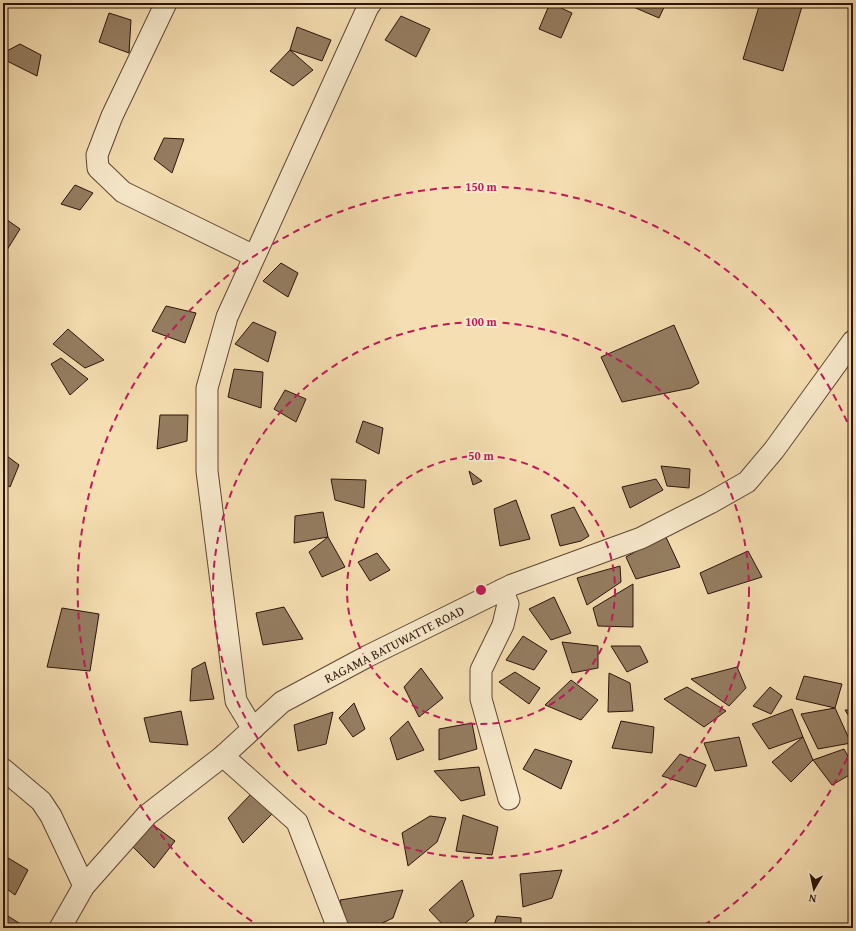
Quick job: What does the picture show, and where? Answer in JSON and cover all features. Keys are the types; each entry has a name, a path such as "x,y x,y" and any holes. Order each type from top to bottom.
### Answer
{"street":[{"path":"166,3 112,116 97,155 98,168 123,192 254,256"},
{"path":"254,729 236,701 207,471 207,388 227,317 364,14 371,3"},
{"name":"RAGAMA BATUWATTE ROAD","path":"60,928 84,886 147,815 223,756 282,702 368,656 502,590 641,538 748,482 774,450 853,341"},
{"path":"502,590 508,604 503,625 481,670 481,699 509,799"},
{"path":"223,756 297,822 338,928"},
{"path":"3,769 41,801 51,816 84,886"}],"building":[{"path":"550,3 572,13 561,38 539,29"},
{"path":"624,3 666,3 659,18"},
{"path":"760,3 803,3 783,71 743,59"},
{"path":"109,13 131,20 129,53 99,42"},
{"path":"401,16 430,29 416,57 385,40"},
{"path":"297,27 331,40 322,61 290,50"},
{"path":"20,44 41,55 37,76 3,59 3,53"},
{"path":"290,50 313,70 293,86 270,71"},
{"path":"164,138 184,139 172,173 154,159"},
{"path":"75,185 93,193 80,210 61,204"},
{"path":"3,217 20,229 7,250 3,245"},
{"path":"281,263 298,273 288,297 263,281"},
{"path":"166,306 196,313 185,343 152,331"},
{"path":"253,322 276,332 268,362 235,344"},
{"path":"674,325 699,383 691,388 622,402 601,357"},
{"path":"68,329 104,360 85,368 53,344"},
{"path":"61,358 88,379 70,395 51,364"},
{"path":"234,369 263,372 261,408 228,397"},
{"path":"285,390 306,399 296,422 274,409"},
{"path":"160,415 188,415 187,441 157,449"},
{"path":"363,421 383,428 379,454 356,442"},
{"path":"3,453 19,465 10,487 3,483"},
{"path":"661,466 690,469 689,488 667,486"},
{"path":"469,471 482,481 473,485"},
{"path":"331,479 366,480 364,508 335,500"},
{"path":"656,479 663,490 630,508 622,487"},
{"path":"516,500 530,539 500,546 494,509"},
{"path":"574,507 589,536 581,541 560,546 551,515"},
{"path":"323,512 328,537 294,543 295,516"},
{"path":"665,535 680,567 636,579 626,557"},
{"path":"328,537 345,567 322,577 309,552"},
{"path":"748,551 762,577 708,594 700,573"},
{"path":"377,553 390,570 370,581 358,562"},
{"path":"620,566 621,582 587,605 577,578"},
{"path":"633,584 633,627 598,626 593,608"},
{"path":"554,597 571,633 551,640 529,609"},
{"path":"284,607 303,639 263,645 256,613"},
{"path":"62,608 99,614 90,671 47,667"},
{"path":"523,636 547,651 534,670 506,660"},
{"path":"562,642 598,646 598,668 572,673"},
{"path":"611,646 640,646 648,662 627,672"},
{"path":"205,662 214,699 190,701 192,669"},
{"path":"737,667 746,688 729,706 691,679"},
{"path":"421,668 443,698 419,717 404,687"},
{"path":"515,672 540,688 529,704 499,682"},
{"path":"609,673 630,683 633,711 608,712"},
{"path":"804,676 842,684 835,708 796,699"},
{"path":"571,680 598,700 581,720 545,705"},
{"path":"687,687 726,711 704,727 664,699"},
{"path":"770,687 782,696 771,714 753,706"},
{"path":"354,703 365,729 353,737 339,718"},
{"path":"835,708 851,743 818,749 801,714"},
{"path":"792,709 803,737 769,749 752,724"},
{"path":"845,710 853,710 853,723"},
{"path":"181,711 188,745 150,742 144,718"},
{"path":"333,712 326,744 298,751 294,725"},
{"path":"408,721 424,750 397,760 390,738"},
{"path":"621,721 654,727 652,753 612,748"},
{"path":"472,723 477,749 439,760 439,729"},
{"path":"739,737 747,766 715,771 704,743"},
{"path":"803,737 813,760 791,782 772,762"},
{"path":"535,749 572,761 561,789 523,769"},
{"path":"844,749 853,766 853,773 832,785 813,760"},
{"path":"680,754 706,765 696,787 662,776"},
{"path":"479,767 485,795 461,801 434,771"},
{"path":"251,794 273,813 243,843 228,818"},
{"path":"463,815 498,827 492,855 456,851"},
{"path":"430,816 446,818 437,842 408,866 402,833"},
{"path":"152,824 175,841 154,868 129,843"},
{"path":"5,856 28,870 15,895 3,886 3,858"},
{"path":"562,870 552,898 523,907 520,874"},
{"path":"462,880 474,916 459,928 446,928 429,910"},
{"path":"403,890 393,918 372,928 346,928 340,900"},
{"path":"3,913 27,928 3,928"},
{"path":"497,916 521,918 521,928 493,928"}]}
